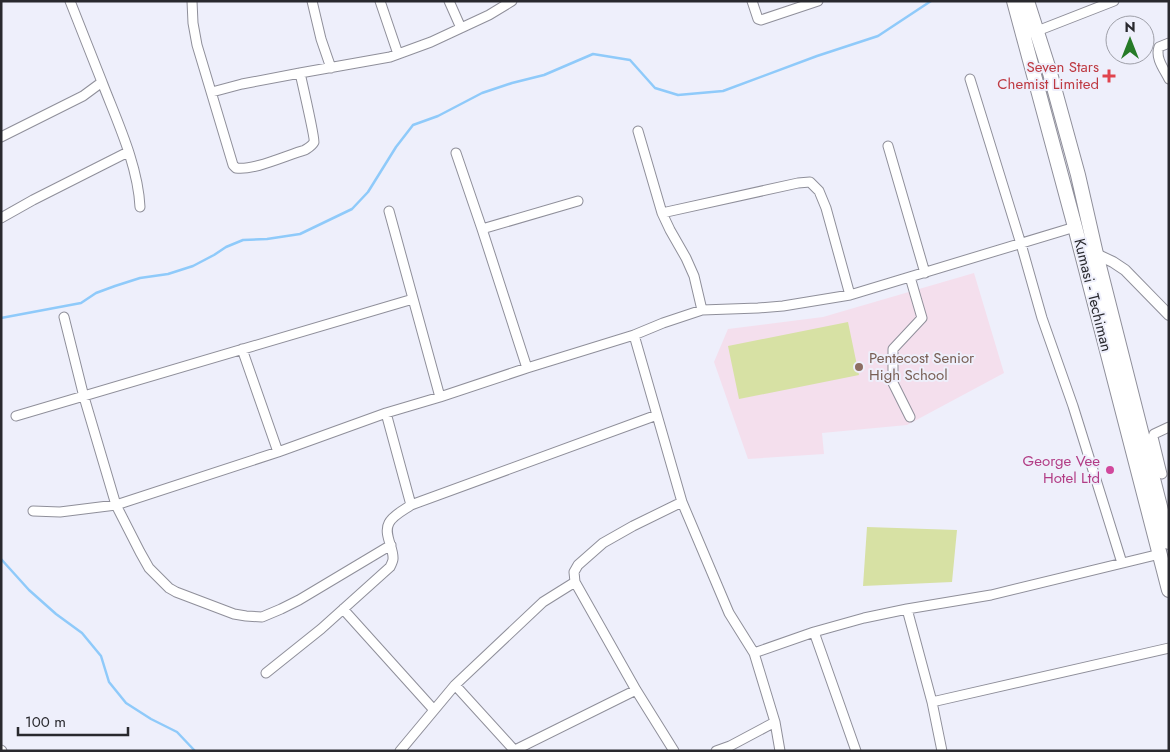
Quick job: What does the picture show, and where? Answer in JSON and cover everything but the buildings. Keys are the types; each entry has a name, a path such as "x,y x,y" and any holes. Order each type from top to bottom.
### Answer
{"highway":[{"name":"Kumasi - Techiman","path":"1014,1 1030,34 1075,227 1169,590"},
{"path":"1027,1 1030,34 1052,82 1078,175 1096,254 1168,538"}],"street":[{"path":"70,1 128,152 137,184 140,207"},
{"path":"192,1 197,45 233,165 236,168 243,169 305,150 314,142 300,73"},
{"path":"312,1 321,39 331,68"},
{"path":"380,1 398,54"},
{"path":"450,1 461,28"},
{"path":"212,92 242,84 390,57 461,28 489,15 512,1"},
{"path":"752,1 758,18 761,20 818,1"},
{"path":"1030,34 1114,1"},
{"path":"1169,43 1159,47 1157,52 1158,58 1169,79"},
{"path":"970,79 1042,318 1073,406 1122,563"},
{"path":"1,137 83,96 102,82"},
{"path":"638,131 662,213 694,276 702,310"},
{"path":"888,146 925,273"},
{"path":"2,215 128,152"},
{"path":"456,153 527,368"},
{"path":"662,213 810,182 819,190 826,208 850,295"},
{"path":"482,229 578,201"},
{"path":"389,211 440,397"},
{"path":"33,512 60,512 116,505 278,452 386,413 634,335 702,310 782,306 850,295 1075,227"},
{"path":"1096,254 1125,270 1169,315"},
{"path":"910,277 922,318 893,349 893,383 910,417"},
{"path":"16,416 413,299"},
{"path":"64,317 84,397 116,505 149,568 169,588 234,614 262,617 299,600 391,545"},
{"path":"634,335 682,502 729,614 754,653 775,722 780,751"},
{"path":"242,349 278,452"},
{"path":"386,413 410,505"},
{"path":"266,673 309,640 390,567 393,560 387,532 388,523 410,505 657,415"},
{"path":"1162,474 1153,437 1154,434 1169,427"},
{"path":"674,751 636,690 576,582 574,572 578,565 604,543 633,526 682,502"},
{"path":"754,653 814,632 864,618 990,595 1160,554"},
{"path":"400,751 455,685 544,602 576,582"},
{"path":"344,609 434,710"},
{"path":"907,609 932,702 942,751"},
{"path":"814,632 856,751"},
{"path":"932,702 1169,648"},
{"path":"455,685 515,750 636,690"},
{"path":"716,751 730,746 775,722"}],"shaded area":[{"name":"Pentecost Senior High School","path":"974,273 1004,373 907,425 822,433 824,454 748,459 714,362 728,329 823,317"}],"green space":[{"path":"848,322 859,375 739,399 728,346"},
{"path":"867,527 957,530 952,582 863,586"}],"waterway":[{"path":"1,318 81,303 96,293 115,286 140,278 168,274 193,266 226,247 243,240 267,239 300,234 352,209 368,192 396,147 413,125 438,116 482,93 544,75 593,54 630,60 655,88 678,95 723,91 817,56 878,36 931,1"},
{"path":"1,559 29,590 56,614 82,633 101,656 109,682 126,703 151,719 177,732 195,751"}],"place":[{"name":"Seven Stars Chemist Limited","path":"1109,76"},
{"name":"Pentecost Senior High School","path":"859,367"},
{"name":"George Vee Hotel Ltd","path":"1110,470"}]}
